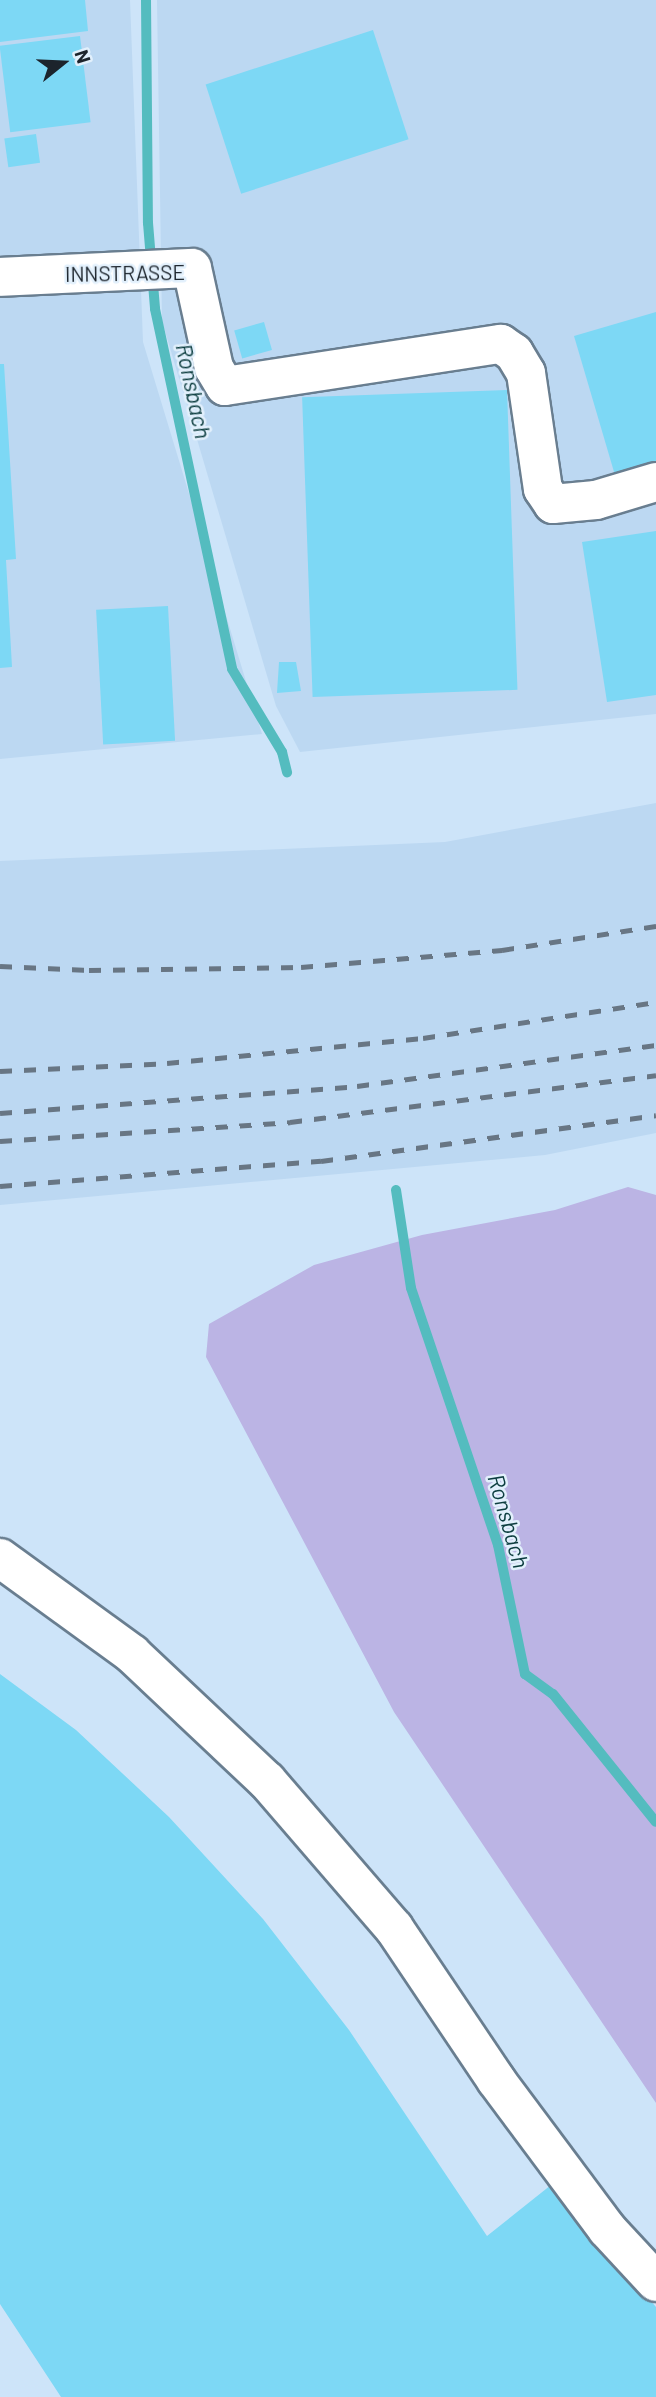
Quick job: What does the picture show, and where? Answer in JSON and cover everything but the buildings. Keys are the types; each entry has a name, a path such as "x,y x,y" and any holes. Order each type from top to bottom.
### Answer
{"street":[{"name":"INNSTRASSE","path":"0,277 192,268 215,368 225,386 240,386 383,359 501,344 514,353 526,373 543,489 553,504 584,502 656,482"},
{"path":"0,1558 132,1654 267,1781 394,1928 503,2091 607,2229 656,2282"}],"shaded area":[{"path":"0,0 130,0 143,342 262,734 0,759"},
{"path":"157,0 656,0 656,714 300,752 276,706 162,321"},
{"path":"656,803 656,1133 545,1155 0,1205 0,861 445,842"},
{"path":"628,1187 656,1195 656,2103 394,1712 206,1357 209,1324 314,1265 422,1235 555,1210"}],"waterway":[{"name":"Ronsbach","path":"146,0 148,223 155,309 232,669 282,752 287,772"},
{"name":"Ronsbach","path":"396,1190 411,1288 498,1545 525,1674 553,1694 656,1822"}],"railway":[{"path":"0,966 89,970 301,967 502,950 656,926"},
{"path":"0,1071 167,1063 423,1038 656,1002"},
{"path":"0,1113 357,1086 656,1045"},
{"path":"0,1141 290,1122 656,1075"},
{"path":"0,1186 321,1161 656,1115"}]}
